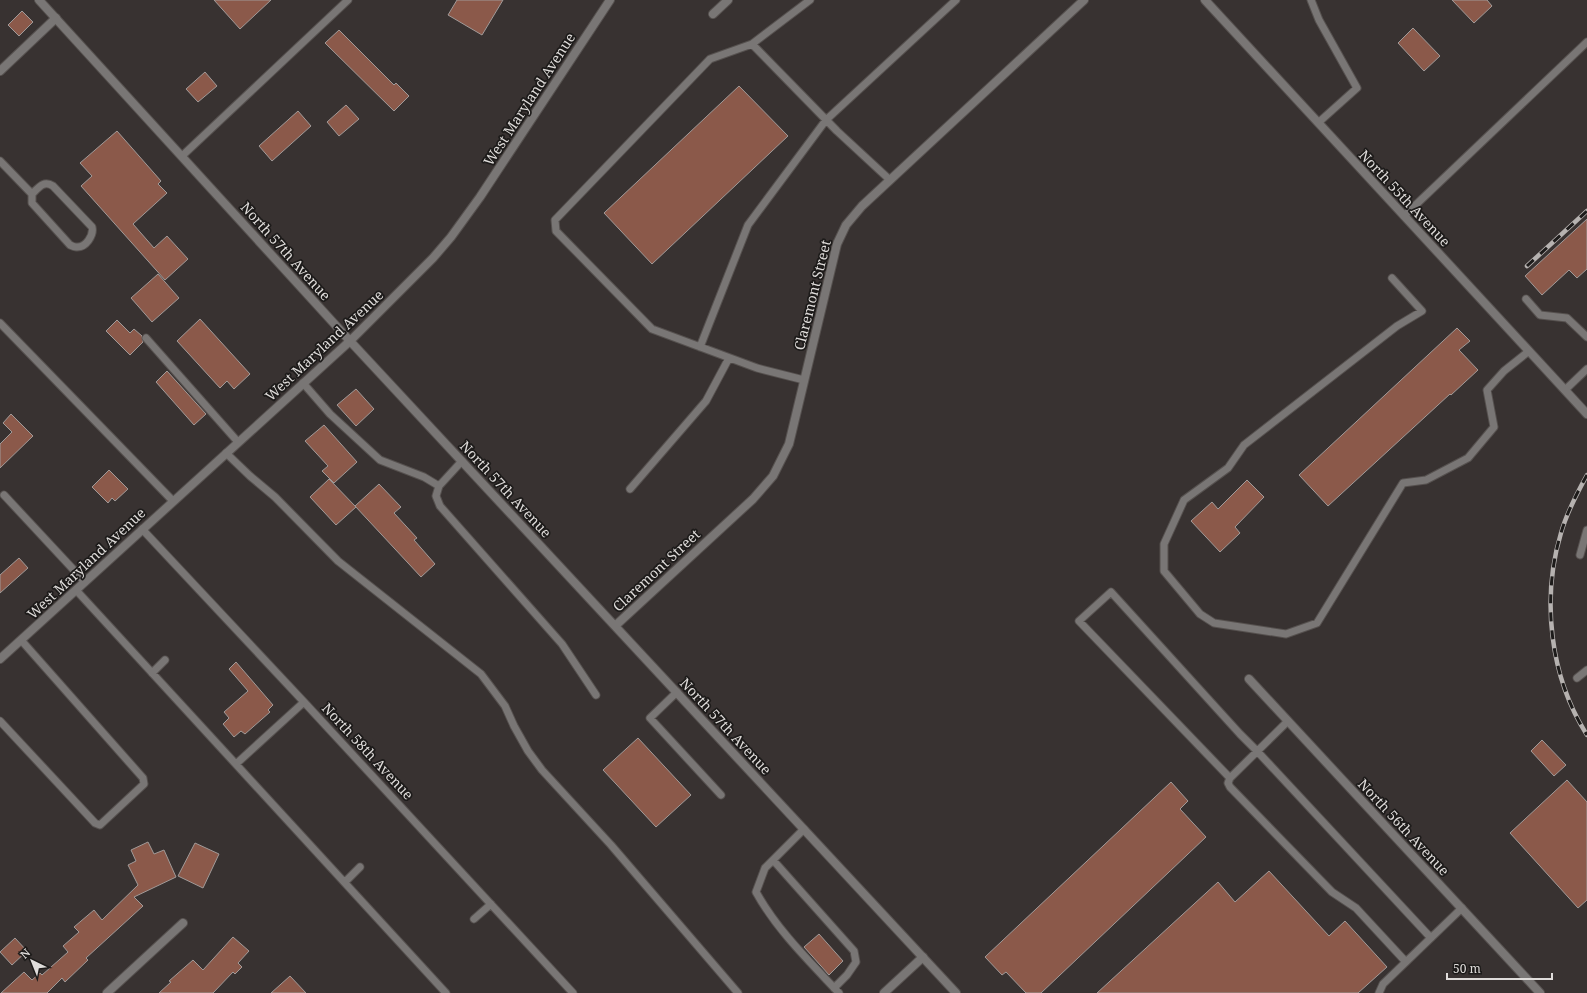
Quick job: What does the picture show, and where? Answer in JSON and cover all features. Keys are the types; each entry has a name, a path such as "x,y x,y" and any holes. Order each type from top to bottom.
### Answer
{"street":[{"name":"North 57th Avenue","path":"39,0 350,341 956,993"},
{"name":"West Maryland Avenue","path":"0,659 350,341 414,278 451,237 480,197 610,0"},
{"path":"712,14 728,0"},
{"name":"Claremont Street","path":"615,626 753,498 773,476 789,444 838,244 846,225 862,206 1084,0"},
{"name":"North 55th Avenue","path":"1205,0 1320,122 1404,216 1587,414"},
{"path":"0,71 56,18"},
{"name":"North 56th Avenue","path":"1249,679 1540,993"},
{"path":"107,993 183,923"},
{"path":"884,993 923,957"}],"lane":[{"path":"182,156 348,0"},
{"path":"804,380 757,368 652,329 556,231 555,220 710,59 752,44 810,0"},
{"path":"700,347 748,225 826,120 956,0"},
{"path":"1310,0 1319,20 1358,88 1320,122"},
{"path":"1404,216 1587,42"},
{"path":"752,44 826,120 890,180"},
{"path":"0,161 32,194 32,203 70,245 76,248 82,246 92,238 92,227 53,186 48,183 44,183 32,194"},
{"path":"1392,278 1422,311 1397,326 1244,445 1228,468 1184,500 1164,544 1164,571 1200,614 1214,623 1286,634 1317,623 1403,483 1426,480 1468,458 1494,427 1487,390 1504,371 1529,351"},
{"path":"1526,299 1540,315 1566,318 1587,337"},
{"path":"0,323 173,501"},
{"path":"146,338 238,442"},
{"path":"630,488 706,401 729,358"},
{"path":"1565,390 1587,369"},
{"path":"303,383 330,414 380,460 424,477 439,486"},
{"path":"226,453 275,498 338,561 481,674 505,706 528,752 542,770 611,845 738,993"},
{"path":"462,461 439,486 436,496 440,506 562,644 596,695"},
{"path":"4,495 85,582"},
{"name":"North 58th Avenue","path":"142,529 573,993"},
{"path":"1580,555 1587,530"},
{"path":"76,590 446,993"},
{"path":"1230,778 1079,621 1111,592 1240,734 1430,938"},
{"path":"0,721 95,823 100,825 144,784 143,778 22,640"},
{"path":"152,673 165,660"},
{"path":"1577,678 1587,670"},
{"path":"677,692 650,718 721,795"},
{"path":"236,764 304,702"},
{"path":"1288,721 1230,778 1228,783 1332,892 1356,908 1406,962"},
{"path":"773,860 854,951 856,962 836,990 787,937 766,910 756,892 764,868 804,829"},
{"path":"345,882 360,868"},
{"path":"474,920 491,904"},
{"path":"1379,993 1383,984 1462,908"},
{"path":"1383,984 1386,993"}],"building":[{"path":"214,0 271,0 240,29"},
{"path":"457,0 503,0 482,35 448,15"},
{"path":"1452,0 1487,0 1492,6 1474,23"},
{"path":"22,11 33,22 19,36 8,25"},
{"path":"1413,28 1440,56 1424,71 1398,43"},
{"path":"339,30 394,85 396,83 409,96 394,111 325,43"},
{"path":"205,72 217,86 198,102 186,89"},
{"path":"739,86 788,136 652,264 604,213"},
{"path":"346,105 359,119 339,136 327,122"},
{"path":"298,111 311,126 272,161 259,146"},
{"path":"117,131 161,181 158,184 167,193 133,224 154,248 167,236 188,259 165,280 81,186 92,176 80,163"},
{"path":"1587,219 1587,269 1577,278 1569,270 1542,295 1525,276"},
{"path":"158,274 179,298 152,322 131,298"},
{"path":"200,319 250,374 234,389 227,381 220,388 177,341"},
{"path":"117,320 130,333 134,329 142,336 143,342 130,355 106,331"},
{"path":"1457,328 1470,341 1459,350 1478,370 1328,506 1299,475"},
{"path":"167,371 206,414 194,425 156,382"},
{"path":"356,389 374,409 356,426 337,405"},
{"path":"11,414 33,436 0,468 0,444 12,432 3,423"},
{"path":"324,425 357,462 334,483 322,471 328,466 305,441"},
{"path":"109,470 128,489 115,501 112,498 108,503 92,487"},
{"path":"329,479 356,507 336,525 310,497"},
{"path":"1247,480 1264,497 1235,527 1240,533 1220,552 1191,521 1212,502 1218,509"},
{"path":"379,484 401,507 394,513 417,538 414,540 435,564 421,577 355,506"},
{"path":"19,558 28,568 0,593 0,575"},
{"path":"236,662 273,705 268,710 270,712 245,734 241,731 234,737 223,724 229,718 224,712 248,691 229,669"},
{"path":"638,738 691,795 656,827 603,770"},
{"path":"1542,740 1566,765 1554,776 1531,751"},
{"path":"1567,780 1587,802 1587,900 1578,908 1510,833"},
{"path":"1171,782 1188,801 1180,809 1206,837 1041,993 1026,993 1006,972 1002,975 985,957"},
{"path":"148,842 154,854 164,850 176,877 134,897 143,906 86,958 88,960 65,982 62,978 47,993 1,993 24,972 32,980 40,973 42,975 68,952 63,946 79,932 74,927 94,910 102,920 138,885 128,865 136,861 131,850"},
{"path":"195,843 219,854 203,888 178,876"},
{"path":"1269,871 1329,936 1345,921 1387,967 1358,993 1097,993 1218,882 1235,902"},
{"path":"819,934 843,961 829,975 804,947"},
{"path":"233,937 249,951 238,963 242,967 235,974 233,972 213,993 159,993 171,982 169,981 193,960 203,970"},
{"path":"15,938 27,951 12,965 0,952"},
{"path":"290,976 306,993 271,993"}],"railway":[{"path":"1527,266 1587,211"},
{"path":"1587,475 1563,525 1555,558 1551,584 1551,611 1557,663 1574,712 1587,735"}]}
